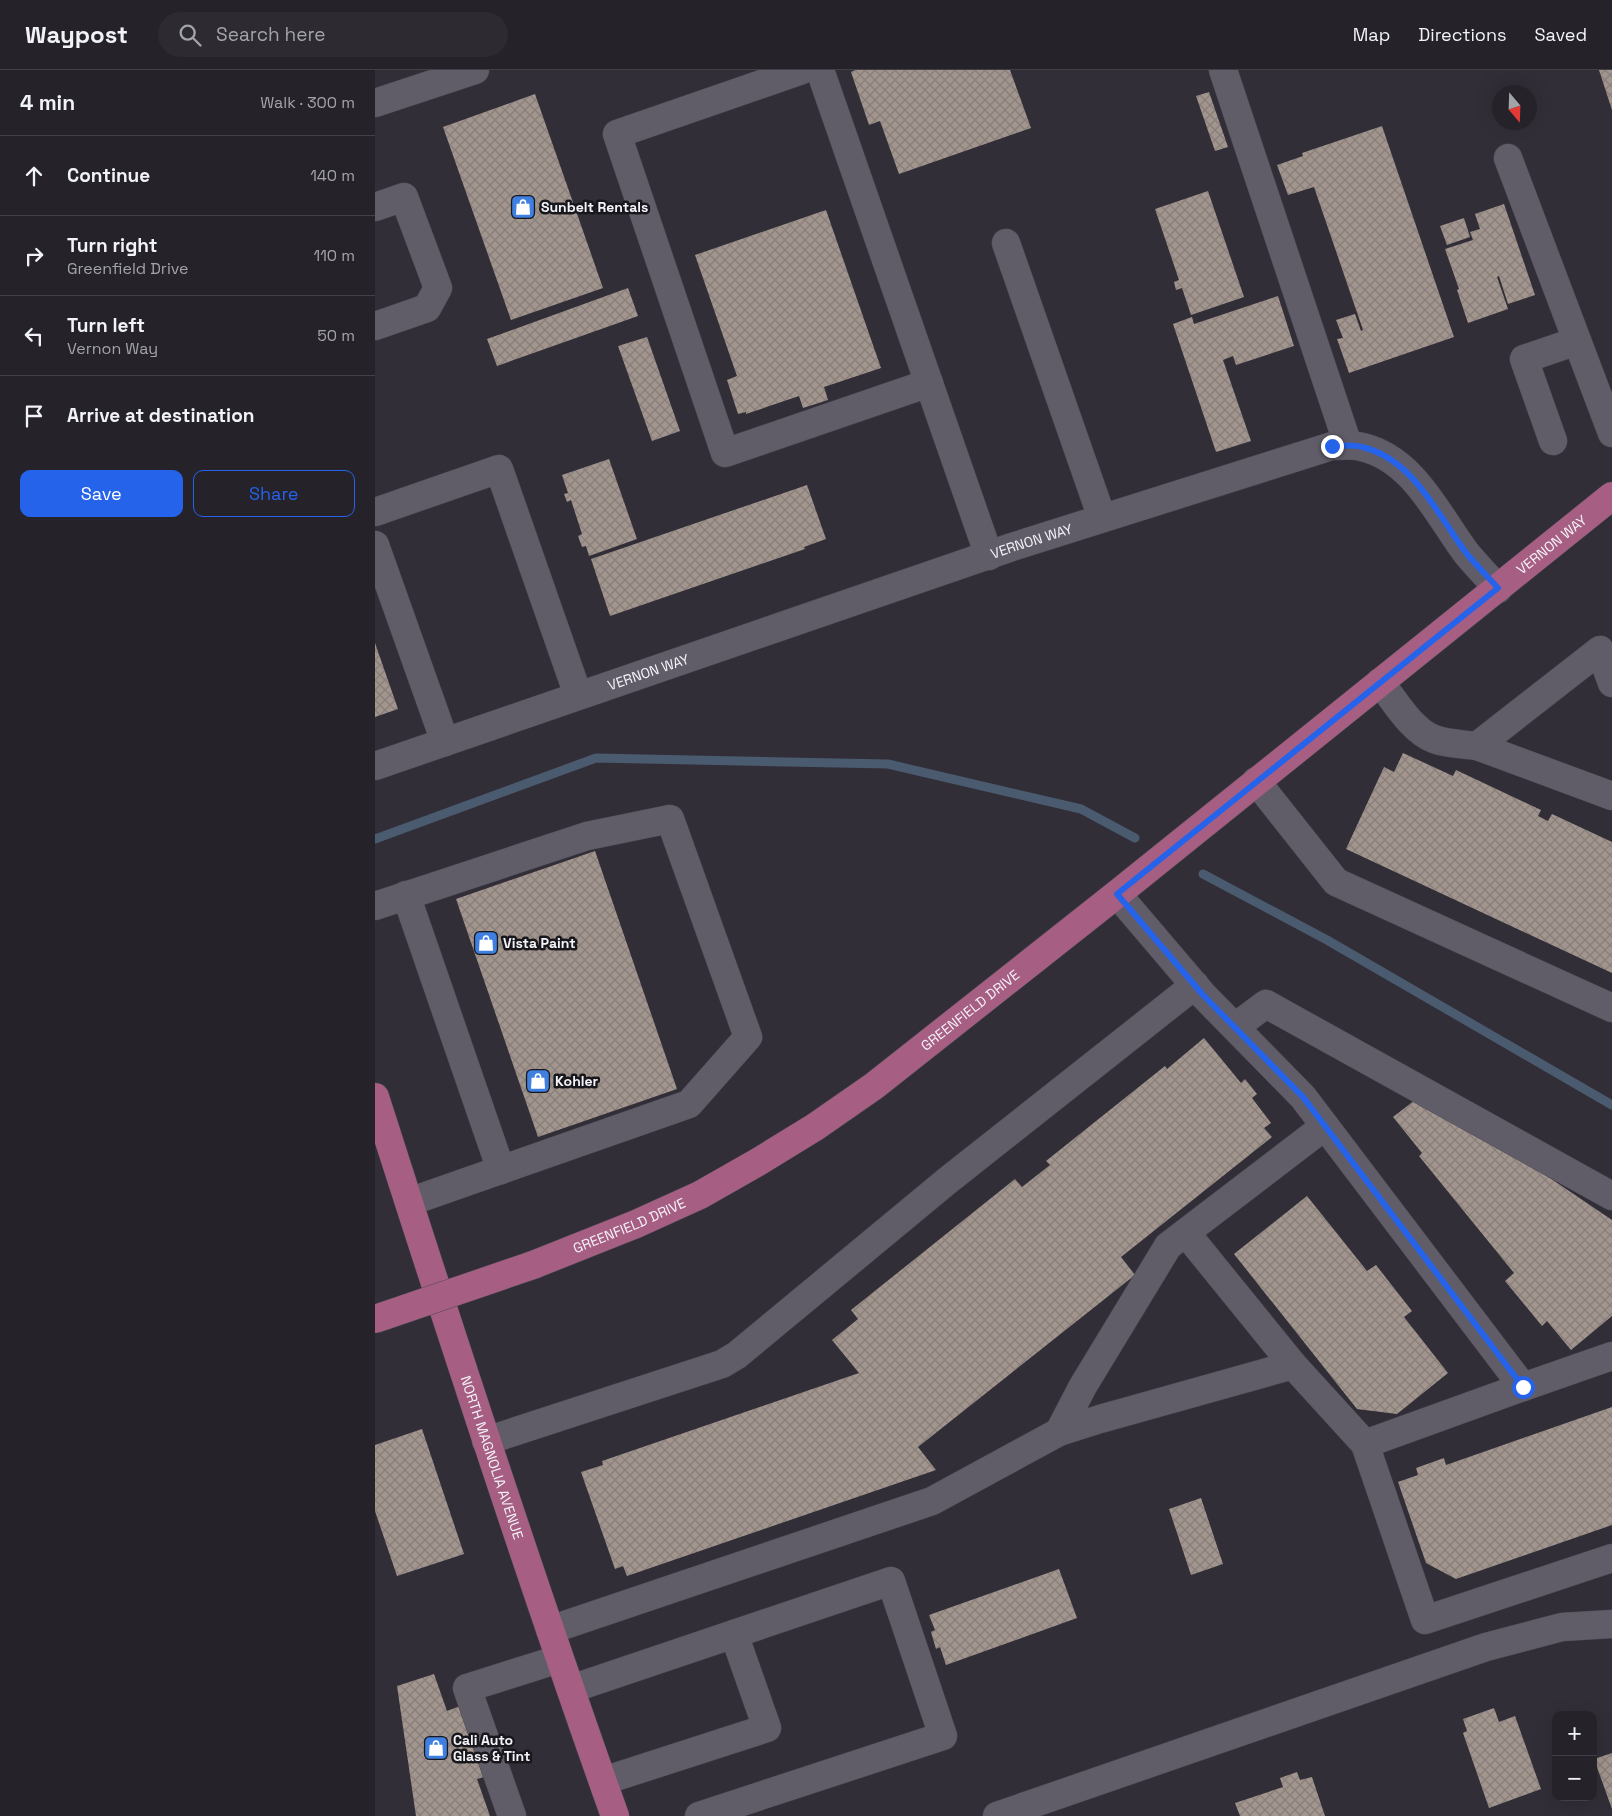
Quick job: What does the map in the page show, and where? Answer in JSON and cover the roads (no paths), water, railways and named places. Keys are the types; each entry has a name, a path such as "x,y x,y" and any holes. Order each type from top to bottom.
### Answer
{"main road":[{"name":"VERNON WAY","path":"1498,588 1612,496"},
{"name":"GREENFIELD DRIVE","path":"375,1319 533,1265 637,1224 700,1195 815,1127 874,1086 924,1047 1498,588"},
{"name":"NORTH MAGNOLIA AVENUE","path":"375,1097 549,1630 615,1816"}],"street":[{"path":"375,103 475,70"},
{"path":"801,70 617,134 725,453 929,383"},
{"path":"820,70 989,556"},
{"path":"1223,70 1283,252 1317,347 1348,445"},
{"path":"1508,158 1612,433"},
{"path":"375,207 404,197 438,288 427,308 375,326"},
{"path":"1006,243 1102,518"},
{"path":"1553,442 1524,359 1577,341"},
{"name":"VERNON WAY","path":"375,766 1012,547 1332,446 1362,446 1379,453 1397,464 1431,501 1468,555 1498,588"},
{"path":"375,512 499,469 578,695"},
{"path":"375,545 445,742"},
{"path":"1477,746 1599,650 1612,683"},
{"path":"1380,682 1415,727 1435,740 1477,746 1612,796"},
{"path":"1257,782 1335,882 1612,1008"},
{"path":"375,906 587,836 670,819 748,1037 689,1104 409,1202"},
{"path":"1117,894 1195,985 1303,1097 1523,1387"},
{"path":"406,895 501,1170"},
{"path":"486,1441 722,1364 737,1355 947,1180 1195,985"},
{"path":"1235,1027 1266,1004 1612,1196"},
{"path":"1059,1432 1083,1386 1169,1246 1325,1126"},
{"path":"1186,1233 1293,1366 1365,1444 1425,1620 1612,1558"},
{"path":"1365,1444 1612,1356"},
{"path":"549,1630 932,1501 1059,1432 1293,1366"},
{"path":"571,1689 891,1581 943,1736 699,1816"},
{"path":"997,1816 1486,1647 1562,1627 1612,1624"},
{"path":"603,1782 767,1728 734,1634"},
{"path":"512,1816 467,1688 559,1659"}],"waterway":[{"path":"375,839 596,758 888,764 1081,809 1135,838"},
{"path":"1203,874 1327,940 1612,1105"}],"place":[{"name":"Sunbelt Rentals","path":"523,207"},
{"name":"Vista Paint","path":"486,943"},
{"name":"Kohler","path":"538,1081"},
{"name":"Cali Auto Glass & Tint","path":"436,1748"}]}
